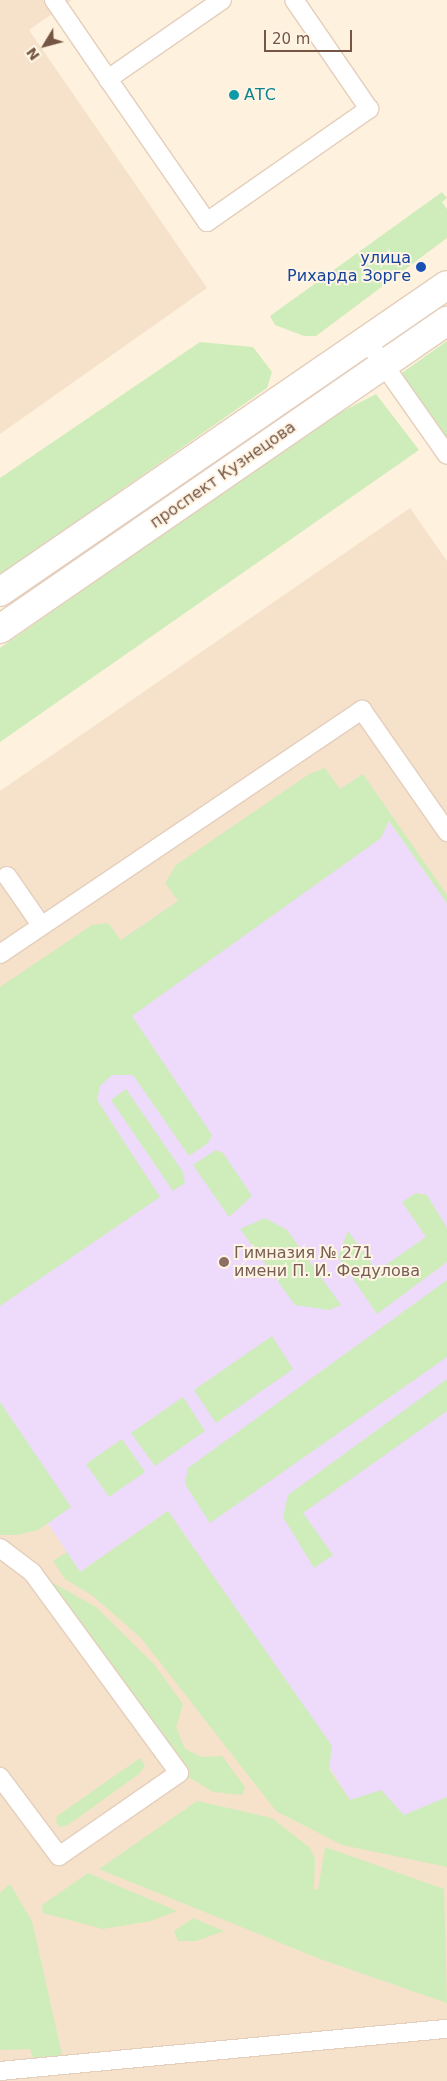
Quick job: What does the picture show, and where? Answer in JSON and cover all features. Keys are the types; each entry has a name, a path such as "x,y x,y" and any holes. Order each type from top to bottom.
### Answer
{"street":[{"name":"проспект Кузнецова","path":"0,592 447,285"},
{"name":"проспект Кузнецова","path":"0,629 447,321"}],"lane":[{"path":"54,0 207,222 370,109 294,0"},
{"path":"108,79 222,0"},
{"path":"367,341 447,455"},
{"path":"0,954 40,925 362,710 447,832"},
{"path":"7,876 40,925"},
{"path":"0,1548 32,1572 179,1773 59,1856 0,1777"},
{"path":"0,2071 447,2029"}],"shaded area":[{"path":"0,0 72,0 29,30 207,288 0,434"},
{"path":"410,508 447,561 447,2081 0,2081 0,791"},
{"name":"Гимназия № 271 имени П. И. Федулова","path":"358,777 447,903 447,1851 350,1800 168,1511 80,1572 34,1502 0,1510 0,1023"}],"green space":[{"path":"442,192 447,198 442,202 447,209 447,238 316,336 304,336 275,325 270,316"},
{"path":"447,341 447,436 444,438 399,375"},
{"path":"200,342 253,347 272,372 267,388 0,575 0,478"},
{"path":"376,394 419,450 0,742 0,648 330,418"},
{"path":"325,768 340,789 363,774 447,895 447,903 389,821 381,838 132,1016 212,1135 208,1143 189,1156 133,1075 112,1075 100,1086 97,1100 160,1197 0,1306 0,987 92,925 108,923 121,940 178,901 165,883 176,865 309,774"},
{"path":"126,1089 183,1172 185,1183 173,1191 111,1100"},
{"path":"216,1150 223,1153 252,1196 229,1217 193,1165"},
{"path":"416,1193 427,1195 447,1228 447,1262 377,1314 338,1257 348,1231 377,1271 426,1237 402,1202"},
{"path":"265,1218 287,1230 341,1305 329,1310 295,1305 240,1229"},
{"path":"447,1280 447,1357 210,1523 185,1484 188,1468"},
{"path":"272,1336 293,1369 216,1423 194,1390"},
{"path":"447,1379 447,1411 303,1513 333,1555 314,1568 283,1517 288,1495"},
{"path":"183,1397 205,1431 155,1466 131,1433"},
{"path":"0,1402 71,1507 38,1530 16,1535 0,1535"},
{"path":"122,1439 145,1472 109,1497 86,1464"},
{"path":"168,1511 332,1746 329,1769 350,1800 381,1790 404,1815 447,1797 447,1867 342,1845 276,1811 141,1638 93,1596 65,1579 53,1561 67,1552 80,1572"},
{"path":"48,1580 96,1607 154,1664 183,1704 176,1727 185,1749 202,1757 222,1756 245,1787 242,1795 213,1792 182,1773"},
{"path":"140,1758 145,1766 139,1774 68,1825 60,1827 56,1822 57,1816"},
{"path":"197,1801 272,1818 310,1848 315,1859 314,1889 318,1890 325,1847 444,1889 447,2003 320,1959 99,1869"},
{"path":"88,1873 177,1911 151,1921 103,1929 43,1913 42,1905"},
{"path":"10,1884 32,1921 63,2059 35,2064 30,2049 0,2050 0,1893"},
{"path":"193,1918 224,1931 196,1941 178,1941 174,1931"}],"place":[{"name":"АТС","path":"234,95"},
{"name":"улица Рихарда Зорге","path":"421,267"},
{"name":"Гимназия № 271 имени П. И. Федулова","path":"224,1262"}]}
